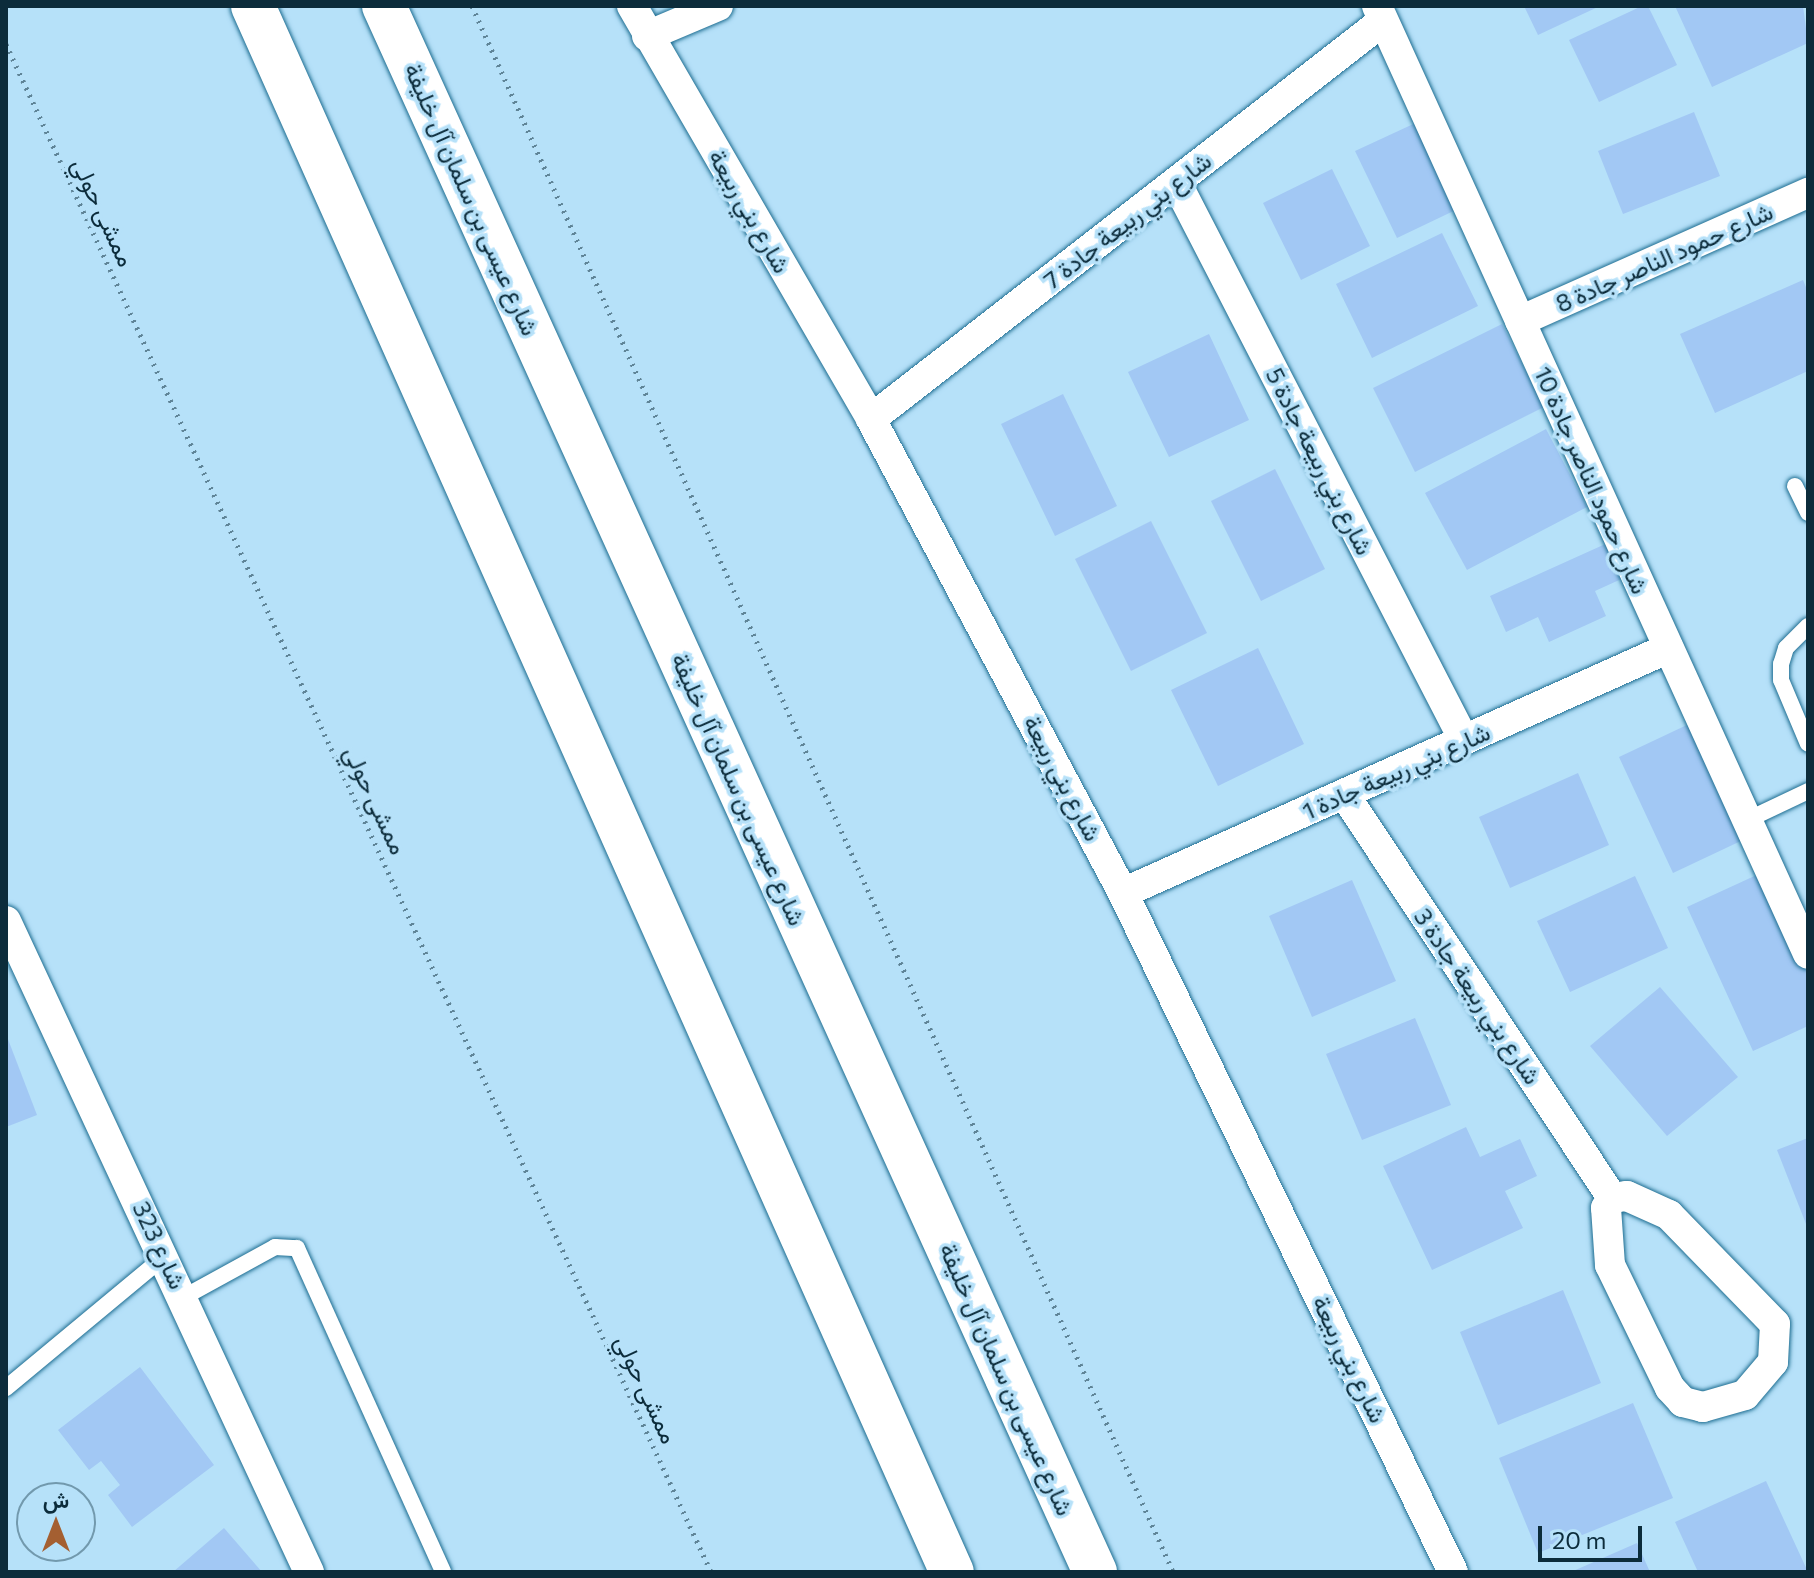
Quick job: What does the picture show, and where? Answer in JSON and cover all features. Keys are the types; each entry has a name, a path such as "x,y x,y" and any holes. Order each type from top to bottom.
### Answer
{"highway":[{"path":"253,6 925,1519 952,1572"},
{"name":"شارع عيسى بن سلمان آل خليفة","path":"384,6 1095,1572"},
{"path":"925,1519 940,1572"}],"street":[{"name":"شارع بني ربيعة","path":"632,6 871,419 1123,893 1453,1572"},
{"path":"647,36 718,6"},
{"name":"شارع بني ربيعة جادة 7","path":"871,419 1176,182 1380,13"},
{"name":"شارع حمود الناصر جادة 10","path":"1380,13 1808,954"},
{"name":"شارع بني ربيعة جادة 5","path":"1176,182 1464,740"},
{"name":"شارع حمود الناصر جادة 8","path":"1520,321 1808,193"},
{"name":"شارع بني ربيعة جادة 1","path":"1123,893 1669,648"},
{"name":"شارع بني ربيعة جادة 3","path":"1344,794 1612,1198"},
{"name":"شارع 323","path":"6,921 165,1256 309,1572"},
{"path":"1612,1198 1637,1198 1669,1215 1742,1294 1769,1315 1777,1348 1763,1377 1745,1395 1703,1407 1683,1402 1670,1388 1610,1265 1605,1217 1612,1198"}],"lane":[{"path":"1795,486 1808,513"},
{"path":"1808,626 1786,648 1781,664 1781,680 1808,744"},
{"path":"1747,820 1808,791"},
{"path":"184,1297 275,1247 297,1248 443,1572"},
{"path":"6,1388 165,1256"}],"path":[{"path":"472,6 1173,1572"},
{"name":"ممشى حولي","path":"6,44 711,1572"}],"building":[{"path":"1524,6 1600,6 1538,35"},
{"path":"1648,6 1677,65 1599,102 1569,40"},
{"path":"1675,6 1803,6 1808,43 1712,87"},
{"path":"1694,112 1720,176 1623,214 1598,151"},
{"path":"1422,120 1464,206 1397,238 1355,151"},
{"path":"1332,169 1370,246 1301,280 1263,203"},
{"path":"1442,233 1478,306 1372,358 1336,284"},
{"path":"1803,280 1808,292 1808,371 1715,413 1680,334"},
{"path":"1502,324 1544,407 1415,472 1373,388"},
{"path":"1209,334 1249,420 1169,457 1128,372"},
{"path":"1063,394 1117,506 1055,536 1001,424"},
{"path":"1546,429 1587,507 1467,570 1425,493"},
{"path":"1275,469 1325,569 1261,601 1211,501"},
{"path":"1151,521 1207,633 1131,671 1075,559"},
{"path":"1612,541 1628,576 1595,591 1606,616 1549,642 1538,617 1506,632 1490,596"},
{"path":"1258,648 1304,744 1218,786 1171,690"},
{"path":"1689,724 1743,840 1673,873 1619,757"},
{"path":"1578,773 1609,845 1510,888 1479,817"},
{"path":"1761,873 1808,975 1808,1026 1753,1051 1687,907"},
{"path":"1635,876 1668,948 1570,992 1537,921"},
{"path":"1352,880 1396,981 1312,1017 1269,916"},
{"path":"1660,987 1738,1077 1667,1136 1590,1046"},
{"path":"1415,1018 1451,1105 1362,1140 1326,1054"},
{"path":"6,1034 37,1115 6,1127"},
{"path":"1466,1127 1480,1157 1520,1139 1537,1176 1505,1191 1523,1228 1432,1270 1383,1166"},
{"path":"1808,1138 1808,1229 1777,1150"},
{"path":"1563,1290 1601,1383 1498,1425 1460,1332"},
{"path":"140,1367 214,1465 132,1527 108,1495 120,1485 101,1461 89,1470 58,1430"},
{"path":"1633,1403 1673,1498 1538,1553 1499,1458"},
{"path":"1766,1481 1808,1572 1698,1572 1675,1522"},
{"path":"224,1528 262,1572 173,1572"},
{"path":"1637,1543 1650,1572 1571,1572"}]}
